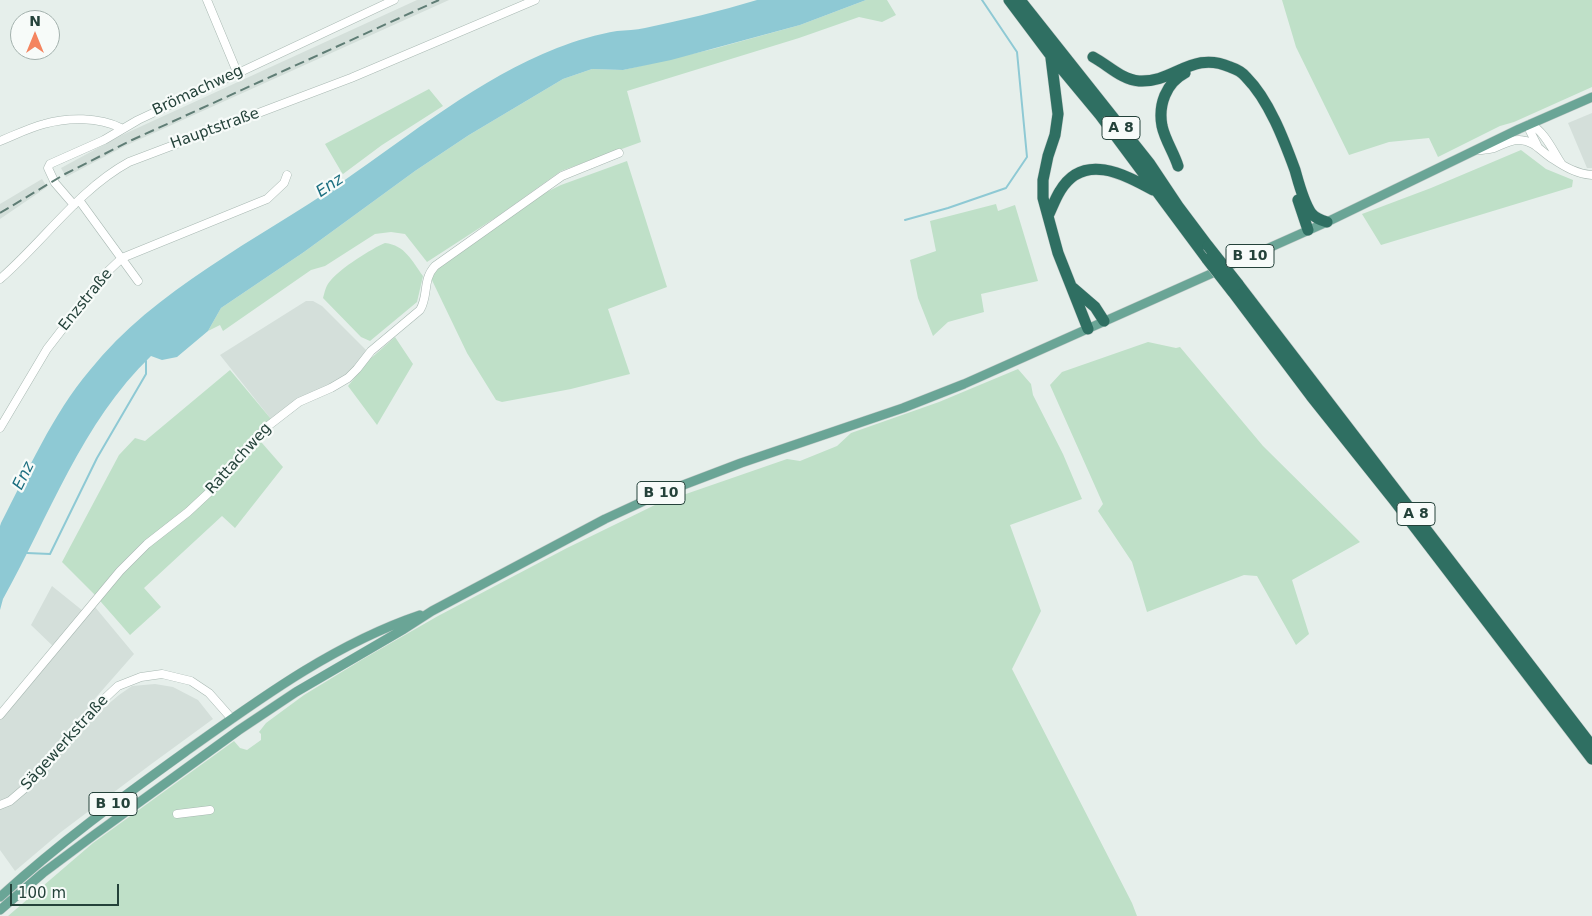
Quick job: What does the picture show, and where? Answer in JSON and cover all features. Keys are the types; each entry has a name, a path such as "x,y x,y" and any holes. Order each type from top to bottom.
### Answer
{"highway":[{"name":"A 8","path":"1009,0 1028,16 1150,164 1311,396 1405,513 1592,759"},
{"name":"A 8","path":"1020,0 1051,56 1100,115 1207,259 1235,288 1592,746"},
{"path":"1051,56 1058,114 1055,135 1043,180 1043,198 1070,285 1088,329"},
{"path":"1093,56 1107,64 1120,75 1138,81 1155,79 1191,64 1204,62 1223,64 1244,74 1253,83 1266,102 1292,163 1306,205 1319,220 1327,222"},
{"path":"1178,166 1162,126 1162,105 1165,93 1174,80 1188,72 1203,68 1229,72 1245,84 1261,108 1281,150 1308,230"},
{"path":"1048,216 1061,189 1072,178 1086,170 1115,171 1157,192"},
{"path":"1070,285 1109,319"}],"main road":[{"name":"B 10","path":"0,910 43,873 94,834 239,730 296,692 404,630 432,610 605,519 657,495 715,472 944,392 1327,222 1470,152 1592,97"},
{"name":"B 10","path":"0,897 100,814 287,682 349,646 401,621 432,610"},
{"path":"232,719 239,730"}],"street":[{"path":"207,0 237,72"},
{"name":"Hauptstraße","path":"0,279 77,203 117,169 142,156 295,100 535,0"},
{"name":"Brömachweg","path":"77,203 50,174 48,168 50,164 104,140 121,128 237,72 390,1"},
{"path":"0,141 43,124 65,119 108,122 121,128"},
{"path":"1537,145 1530,131 1530,124 1537,127 1542,133 1561,162"},
{"path":"1470,152 1493,148 1517,139 1527,140 1537,145 1552,159 1561,162 1575,172 1592,174"},
{"name":"Rattachweg","path":"0,715 125,566 151,541 211,492 252,442 268,426 299,402 331,388 348,378 371,351 420,310 424,303 428,277 435,266 562,176 619,153"},
{"name":"Enzstraße","path":"0,428 47,349 105,274 122,258 267,199 284,183 287,175"},
{"path":"77,203 122,258 138,281"},
{"name":"Sägewerkstraße","path":"0,805 10,801 24,789 102,700 123,684 148,675 176,676 196,684 209,693 232,719"},
{"path":"219,704 234,710 254,704"},
{"path":"177,814 210,810"}],"shaded area":[{"path":"417,0 449,0 125,146 66,177 61,168 120,136"},
{"path":"1592,113 1592,168 1587,168 1568,123"},
{"path":"42,179 47,187 0,219 0,204"},
{"path":"306,301 313,301 322,306 366,350 356,366 342,379 291,403 271,419 220,355"},
{"path":"52,586 88,615 95,607 134,654 91,703 100,711 132,686 155,684 173,687 198,700 213,719 61,832 15,871 0,850 0,718 57,650 31,625"}],"green space":[{"path":"866,0 887,0 896,15 882,22 859,17 799,38 627,91 641,142 561,171 498,216 427,262 405,234 391,232 375,234 325,266 311,270 223,331 220,325 208,331 221,308 304,252 415,171 469,135 563,79 592,69 623,70 713,49 800,25"},
{"path":"1282,0 1592,0 1592,87 1514,122 1500,126 1438,157 1429,138 1389,142 1349,155 1296,47"},
{"path":"429,89 443,106 342,173 325,144"},
{"path":"1521,150 1546,169 1573,180 1572,187 1381,245 1362,214 1431,188"},
{"path":"627,161 667,287 608,309 630,374 571,389 502,402 496,400 467,353 429,274 524,203 561,185"},
{"path":"996,204 998,211 1015,205 1038,281 981,294 984,312 948,322 933,336 918,298 910,260 936,251 930,221"},
{"path":"385,243 392,244 403,250 423,276 417,302 370,341 361,337 323,298 328,284 336,275 357,259"},
{"path":"395,337 413,364 377,425 348,386 369,360"},
{"path":"1148,342 1176,348 1180,347 1263,446 1360,542 1292,580 1309,634 1296,645 1257,576 1244,575 1147,612 1132,562 1098,511 1103,504 1050,385 1062,372"},
{"path":"1018,369 1031,384 1033,395 1063,454 1082,499 1010,525 1041,611 1012,669 1137,916 8,916 93,843 234,741 240,748 247,750 261,740 259,732 266,723 304,695 438,616 567,548 657,504 787,459 800,461 837,446 851,433 939,402"},
{"path":"230,370 271,419 255,435 283,467 235,528 222,516 144,588 161,607 130,635 94,594 62,562 119,455 135,438 145,441"}],"water":[{"path":"757,0 866,0 800,25 671,60 623,70 592,69 563,79 469,135 415,171 304,252 221,308 208,331 177,357 162,360 151,356 105,410 86,440 3,599 0,610 0,526 52,424 76,387 116,341 176,290 208,267 342,182 473,91 528,60 564,45 594,36 659,25"}],"waterway":[{"path":"905,220 948,208 1006,188 1027,157 1017,52 982,0"},
{"path":"27,553 50,554 97,458 146,374 146,361"}],"railway":[{"path":"0,213 65,174 132,140 439,0"}],"water label":[{"name":"Enz","path":"330,186"},
{"name":"Enz","path":"24,476"}]}
